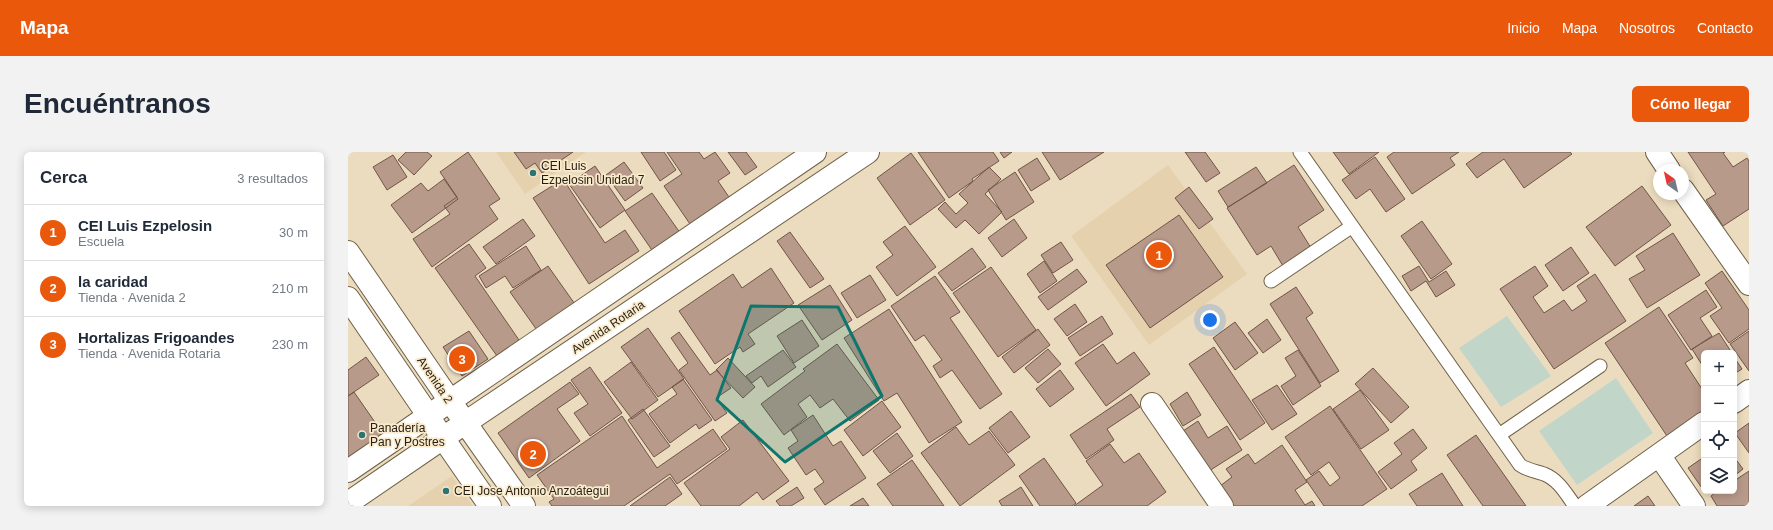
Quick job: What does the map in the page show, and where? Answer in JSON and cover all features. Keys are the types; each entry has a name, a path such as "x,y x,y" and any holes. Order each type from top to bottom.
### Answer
{"street":[{"path":"348,471 815,152"},
{"name":"Avenida Rotaria","path":"348,503 442,438 868,152"},
{"path":"1657,152 1665,164"},
{"path":"1689,199 1749,284"},
{"name":"Avenida 2","path":"348,252 465,423 524,506"},
{"path":"348,298 442,438 490,506"},
{"path":"1737,400 1749,392"},
{"path":"1152,404 1222,506"},
{"path":"1587,506 1701,425"},
{"path":"1659,455 1694,506"}],"lane":[{"path":"1300,152 1351,227 1520,465 1526,469 1552,478 1560,485 1575,506"},
{"path":"1271,281 1351,227"},
{"path":"1499,435 1600,366"}],"highlighted area":[{"path":"751,306 838,307 882,396 785,462 717,400"}],"shaded area":[{"name":"CEI Luis Ezpelosin Unidad 7","path":"496,152 586,152 525,194"},
{"path":"1168,165 1247,274 1149,345 1071,236"},
{"name":"CEI Jose Antonio Anzoátegui","path":"452,476 473,506 408,506"}],"green space":[{"path":"1507,316 1551,376 1501,407 1459,348"},
{"path":"1616,378 1653,433 1577,485 1539,431"}],"building":[{"path":"406,152 427,152 432,156 414,175 398,160"},
{"path":"468,152 500,199 489,206 498,219 432,267 413,239 450,214 444,206 457,197 440,172"},
{"path":"514,152 573,152 542,173 535,163 526,169"},
{"path":"641,152 664,152 676,170 660,181"},
{"path":"667,152 699,152 704,159 715,152 730,173 718,181 731,200 692,227 664,186 682,174"},
{"path":"728,152 746,152 757,167 745,175"},
{"path":"918,152 993,152 999,161 972,179 973,181 949,198"},
{"path":"1000,152 1012,152 1004,158"},
{"path":"1042,152 1104,152 1060,180"},
{"path":"1185,152 1205,152 1220,173 1206,182"},
{"path":"1333,152 1379,152 1349,174"},
{"path":"1394,152 1459,152 1450,158 1455,165 1412,194 1387,157"},
{"path":"1483,152 1570,152 1572,154 1524,188 1504,159 1477,178 1466,164"},
{"path":"1688,152 1725,152 1723,153 1733,167 1747,158 1749,161 1749,209 1723,226 1706,200 1716,194"},
{"path":"911,153 945,200 910,225 877,178"},
{"path":"393,155 407,177 387,190 373,167"},
{"path":"1375,157 1405,199 1386,212 1370,189 1356,199 1342,180"},
{"path":"1037,158 1050,179 1031,191 1018,170"},
{"path":"624,162 643,188 625,201 606,175"},
{"path":"1294,165 1324,210 1298,227 1311,248 1283,266 1271,246 1257,255 1227,208"},
{"path":"595,166 625,210 600,228 569,184"},
{"path":"989,167 1001,179 985,194 1002,212 979,234 965,220 956,228 938,209 945,202 956,214 968,203 959,194"},
{"path":"1256,167 1267,183 1228,207 1218,191"},
{"path":"1015,172 1034,202 1006,220 988,190"},
{"path":"444,179 458,199 412,233 391,205 421,183 428,191"},
{"path":"563,179 605,243 625,230 639,251 589,284 533,198"},
{"path":"1642,186 1671,225 1615,266 1586,227"},
{"path":"1189,187 1213,219 1199,229 1175,198"},
{"path":"652,193 683,237 656,256 625,211"},
{"path":"1179,215 1223,277 1150,328 1106,265"},
{"path":"523,219 535,236 496,264 483,247"},
{"path":"1014,219 1027,238 1002,257 988,238"},
{"path":"1422,221 1452,264 1431,279 1401,236"},
{"path":"905,226 936,267 897,296 876,267 893,255 883,242"},
{"path":"790,232 824,279 810,288 777,241"},
{"path":"1673,233 1700,275 1647,308 1629,279 1645,270 1636,256"},
{"path":"1061,242 1073,260 1053,273 1041,255"},
{"path":"469,244 486,268 475,276 519,340 497,356 435,268"},
{"path":"526,246 541,270 513,288 505,276 486,288 479,276"},
{"path":"1571,247 1589,273 1563,291 1545,265"},
{"path":"972,248 986,267 952,291 938,273"},
{"path":"1044,261 1057,281 1040,293 1027,274"},
{"path":"548,266 577,307 539,333 510,292"},
{"path":"1419,266 1429,282 1446,271 1455,285 1436,297 1426,281 1411,291 1402,276"},
{"path":"1535,266 1548,286 1533,297 1544,313 1564,300 1572,311 1587,301 1577,286 1595,274 1626,321 1554,369 1500,289"},
{"path":"991,267 1036,330 998,357 953,293"},
{"path":"771,268 794,303 748,334 755,344 743,352 740,347 715,364 679,311 733,274 742,288"},
{"path":"1077,269 1087,282 1048,310 1038,297"},
{"path":"1722,271 1749,310 1749,329 1729,343 1710,316 1722,308 1705,283"},
{"path":"870,275 886,300 857,318 841,293"},
{"path":"935,276 960,312 950,318 1002,394 980,409 952,370 940,378 933,366 942,360 924,335 915,341 891,306"},
{"path":"830,285 852,320 822,340 798,305"},
{"path":"1296,287 1313,313 1306,318 1339,371 1320,383 1270,304"},
{"path":"1706,290 1717,307 1700,318 1712,336 1691,350 1668,315"},
{"path":"1075,304 1087,322 1067,336 1054,319"},
{"path":"1659,307 1693,358 1685,363 1701,387 1701,413 1667,436 1605,343"},
{"path":"889,309 962,422 929,443 897,393 884,401 844,338"},
{"path":"1102,316 1113,334 1080,356 1068,338"},
{"path":"1267,319 1281,340 1263,353 1248,333"},
{"path":"802,320 819,346 794,363 777,336"},
{"path":"1235,322 1258,353 1235,370 1213,338"},
{"path":"648,328 684,379 658,397 621,347"},
{"path":"1038,329 1050,345 1014,373 1002,357"},
{"path":"469,331 488,359 462,376 443,347"},
{"path":"1749,331 1749,371 1737,354 1737,350 1734,350 1730,344"},
{"path":"679,332 710,375 717,370 731,388 716,398 727,413 715,421 679,370 688,363 671,338"},
{"path":"1719,333 1730,350 1701,350 1701,363 1692,349"},
{"path":"837,344 879,400 850,421 833,399 820,408 810,395 798,404 807,417 784,435 761,404 805,371 803,369"},
{"path":"1103,344 1117,364 1134,352 1150,374 1106,406 1075,363"},
{"path":"1214,347 1265,423 1240,440 1189,364"},
{"path":"1048,349 1061,364 1038,383 1025,368"},
{"path":"783,350 796,367 768,387 761,376 752,383 746,376"},
{"path":"1298,350 1321,386 1293,405 1281,386 1296,376 1285,358"},
{"path":"366,357 379,375 348,396 348,370"},
{"path":"728,358 755,387 743,398 716,370"},
{"path":"631,362 658,400 632,419 604,382"},
{"path":"1737,362 1742,369 1737,372"},
{"path":"590,367 622,413 590,436 574,413 588,404 571,380"},
{"path":"1373,368 1409,407 1391,423 1355,384"},
{"path":"1060,370 1074,389 1050,407 1036,389"},
{"path":"683,379 712,420 699,429 696,424 670,443 649,414 677,394 672,387"},
{"path":"570,382 579,394 557,409 580,441 529,478 498,433"},
{"path":"1277,385 1297,414 1272,430 1252,400"},
{"path":"1360,390 1389,430 1361,449 1333,409"},
{"path":"354,392 386,438 348,465 348,396"},
{"path":"1187,392 1201,415 1183,426 1170,404"},
{"path":"1131,394 1140,407 1107,429 1114,440 1086,459 1070,435"},
{"path":"882,401 901,427 863,456 844,430"},
{"path":"1330,406 1387,489 1362,506 1324,506 1306,480 1319,471 1330,486 1340,478 1329,462 1311,475 1285,437"},
{"path":"643,409 670,446 654,457 628,420"},
{"path":"1011,411 1030,437 1008,453 989,428"},
{"path":"813,415 833,446 841,441 866,478 825,505 814,489 824,482 815,469 806,475 788,448 798,441 791,430"},
{"path":"622,416 657,468 713,429 727,449 677,484 670,474 624,506 552,506 549,502 554,499 537,475"},
{"path":"743,420 789,481 763,500 757,492 739,506 701,506 684,483 730,449 721,437"},
{"path":"1198,421 1208,438 1227,426 1242,450 1209,471 1183,431"},
{"path":"1749,423 1749,453 1737,436 1737,432"},
{"path":"956,427 969,445 989,431 1015,465 960,506 921,453"},
{"path":"1413,429 1427,448 1411,461 1417,470 1391,489 1378,472 1402,454 1394,443"},
{"path":"897,433 913,456 890,473 873,451"},
{"path":"1476,435 1526,506 1483,506 1447,455"},
{"path":"1110,444 1124,463 1139,453 1166,492 1147,506 1074,506 1103,485 1086,461"},
{"path":"1282,445 1307,482 1295,490 1305,505 1312,501 1315,506 1233,506 1220,486 1232,477 1226,469 1248,454 1255,464"},
{"path":"1044,458 1076,503 1072,506 1040,506 1019,476"},
{"path":"1701,459 1701,487 1688,468"},
{"path":"912,460 944,506 893,506 877,484"},
{"path":"1737,461 1743,469 1737,474"},
{"path":"1749,471 1749,506 1717,506 1711,496 1714,494 1737,494 1737,479"},
{"path":"1442,473 1463,506 1417,506 1409,494"},
{"path":"670,477 682,494 665,506 630,506"},
{"path":"797,487 804,498 791,506 780,506 776,501"},
{"path":"1021,487 1033,506 1002,506 999,501"},
{"path":"1648,496 1655,506 1634,506"},
{"path":"863,498 869,506 850,506"}],"place":[{"name":"CEI Luis Ezpelosin Unidad 7","path":"533,173"},
{"name":"CEI Luis Ezpelosin","path":"1159,255"},
{"name":"Hortalizas Frigoandes","path":"462,359"},
{"name":"Panadería Pan y Postres","path":"362,435"},
{"name":"la caridad","path":"533,454"},
{"name":"CEI Jose Antonio Anzoátegui","path":"446,491"}]}
